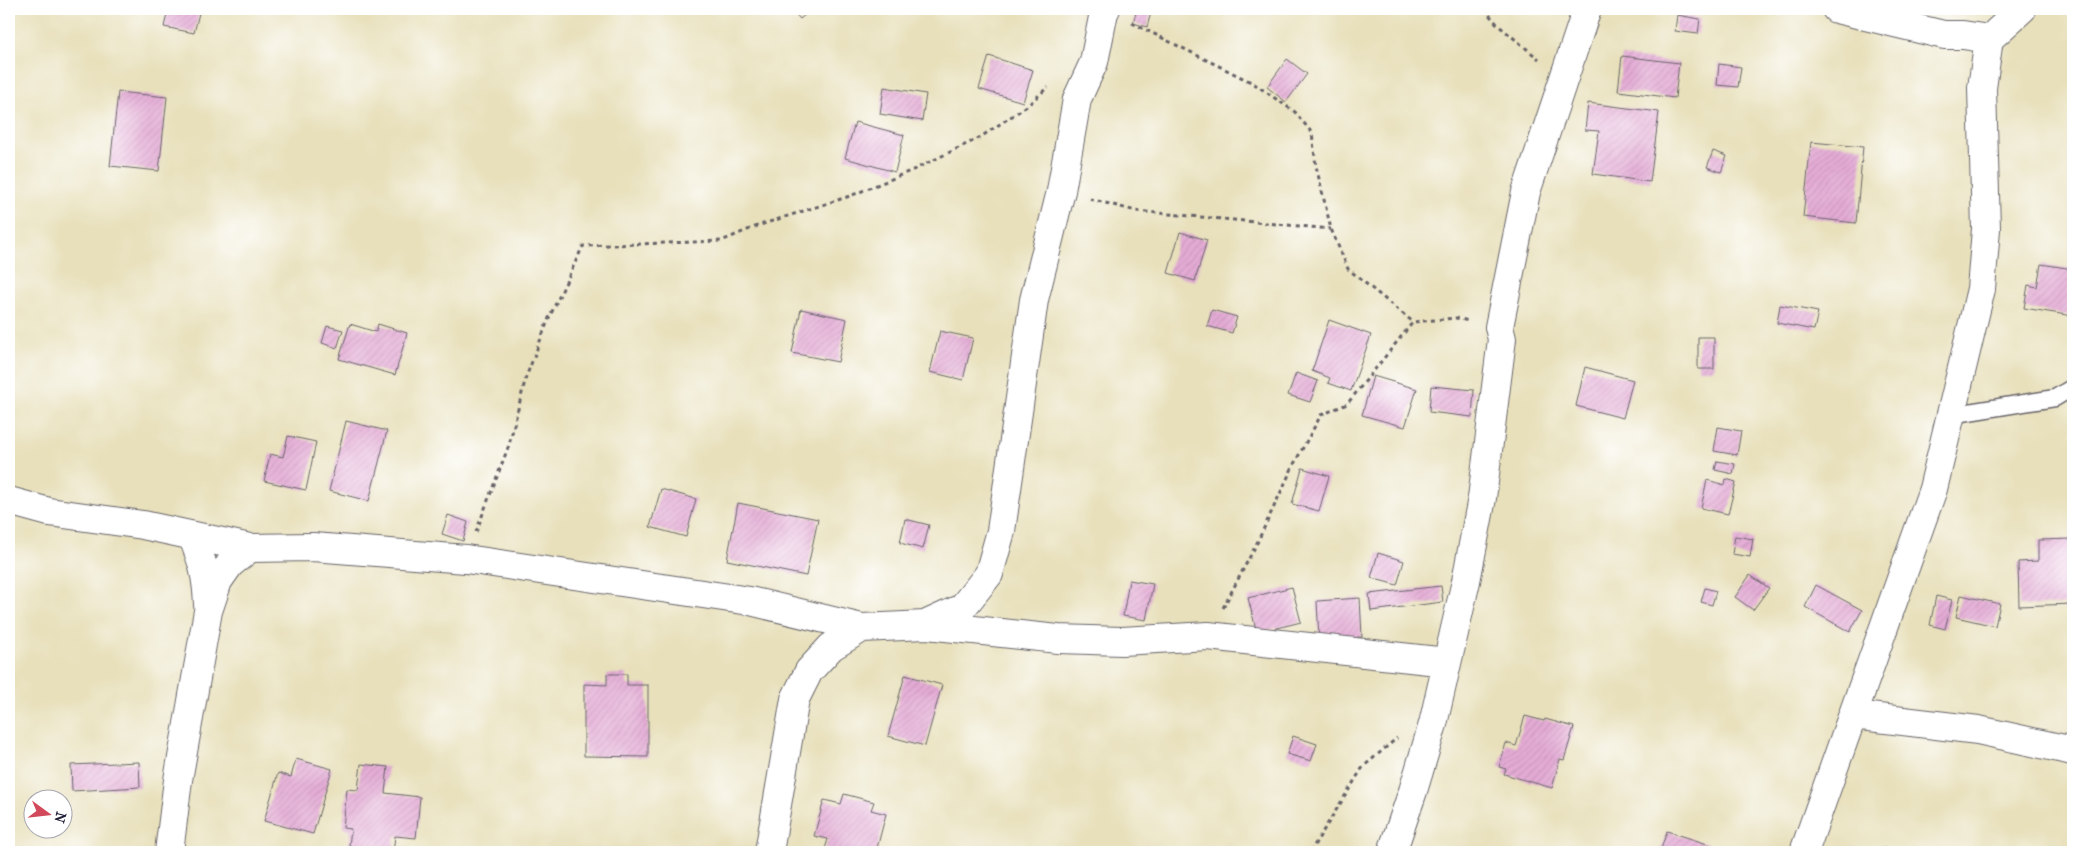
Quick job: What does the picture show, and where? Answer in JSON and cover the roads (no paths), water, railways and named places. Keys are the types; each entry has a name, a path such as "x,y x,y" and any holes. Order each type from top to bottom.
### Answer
{"street":[{"path":"1392,852 1433,724 1466,581 1482,498 1502,339 1500,327 1526,192 1587,9"},
{"path":"1836,9 1944,35 1964,35 1989,39"},
{"path":"1804,852 1933,489 1981,288 1986,229 1982,88 1989,39 2022,9"},
{"path":"925,625 962,608 989,574 1001,531 1034,300 1061,191 1077,100 1094,62 1105,10"},
{"path":"9,502 49,512 143,525 250,548 313,547 466,559 750,601 862,628 925,625 1067,639 1122,641 1208,636 1447,662"},
{"path":"192,536 202,559 207,582 208,612"},
{"path":"169,852 178,780 208,612 218,581 230,564 250,548"},
{"path":"769,852 795,699 809,672 831,647 862,628"},
{"path":"1853,715 1978,730 2073,751"}],"lane":[{"path":"1950,415 2055,398 2073,387"}]}
